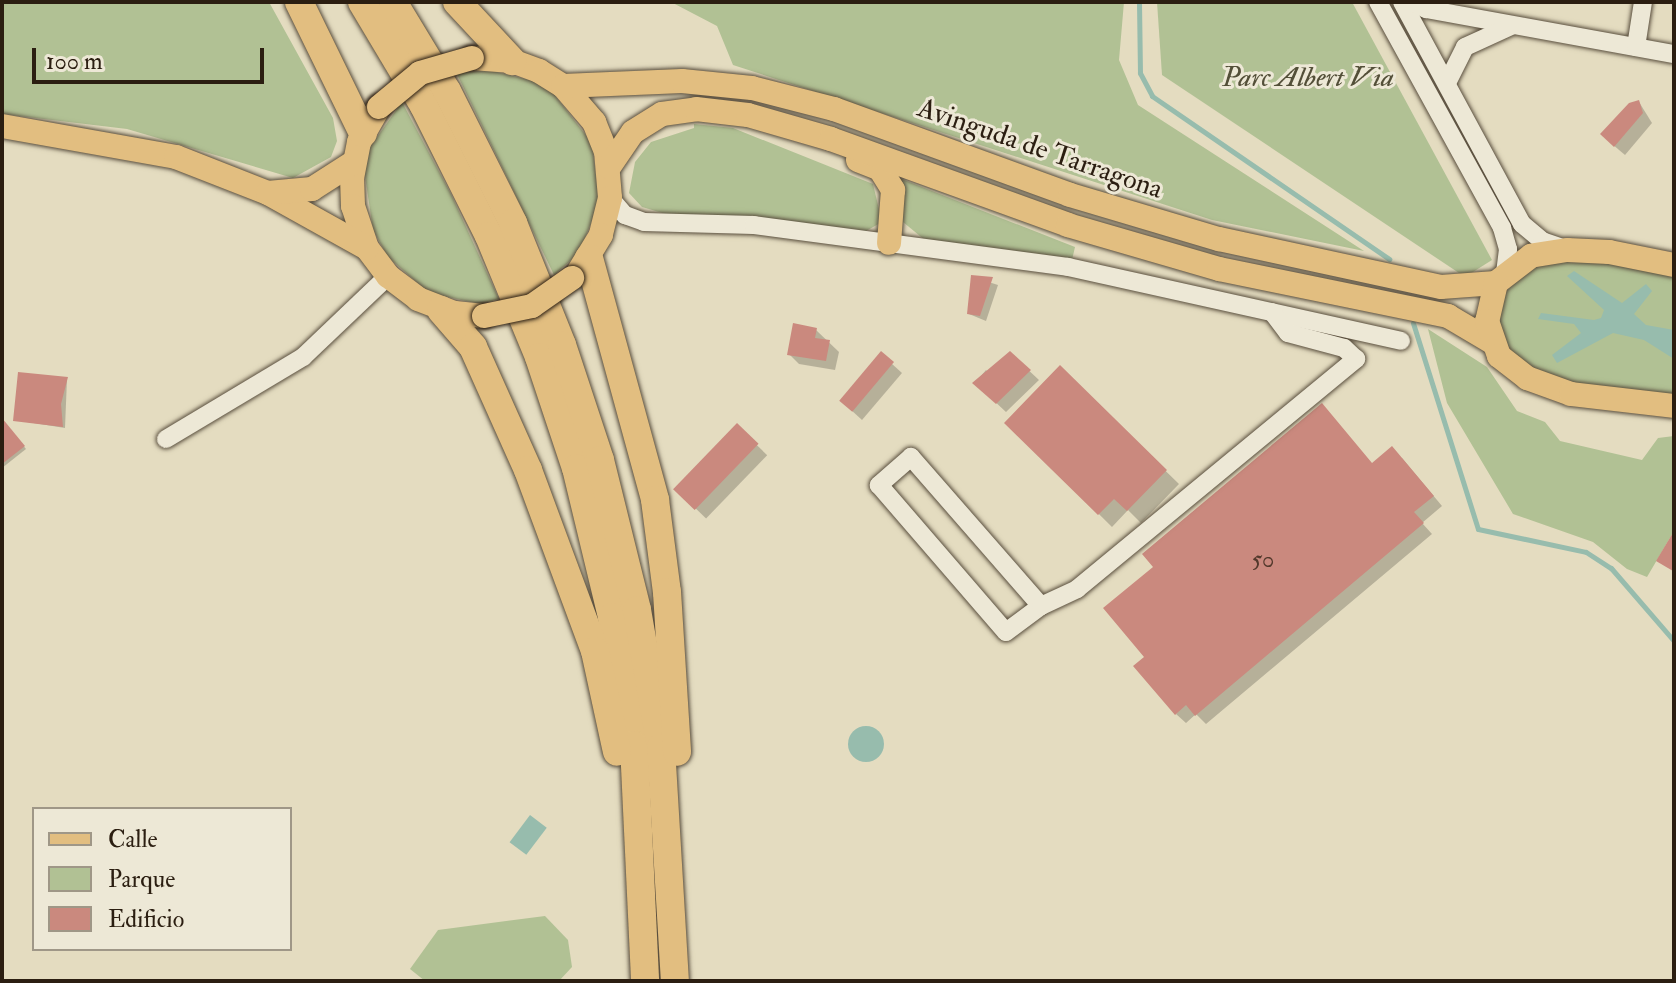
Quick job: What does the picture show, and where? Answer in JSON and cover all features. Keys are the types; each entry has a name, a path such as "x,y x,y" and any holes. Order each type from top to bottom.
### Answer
{"highway":[{"path":"299,2 363,133"},
{"path":"362,2 424,106 489,236 539,357 576,468 612,617 634,745 645,981"},
{"path":"393,2 447,91 513,223 562,345 600,460 637,610 661,747 675,981"},
{"path":"457,2 512,61"},
{"path":"581,268 632,401 659,531 685,875 687,981"},
{"path":"441,310 473,347 528,470 595,651 627,797 638,817"}],"main road":[{"path":"472,58 512,61 563,86 594,122 609,167 610,198 606,223 581,268 532,306 484,316 441,310 388,276 367,248 353,206 354,162 363,133 379,107 420,73 472,58"},
{"name":"Avinguda de Tarragona","path":"563,86 682,81 752,88 834,109 1070,195 1219,239 1441,287 1501,278"},
{"path":"609,167 633,132 662,114 696,109 748,115 831,139 1068,225 1189,260 1448,316 1492,342 1510,367 1571,394 1674,406"},
{"path":"748,115 880,169 893,190 889,243"},
{"path":"2,126 137,146 268,193 367,248"},
{"path":"268,193 312,189 354,162"},
{"path":"1492,342 1488,309 1501,278 1531,256 1567,250 1674,265"}],"street":[{"path":"1378,2 1502,228 1508,249 1501,278"},
{"path":"1402,2 1522,224 1542,241 1567,250"},
{"path":"1412,2 1513,25 1674,54"},
{"path":"1636,47 1643,2"},
{"path":"1447,83 1465,47 1513,25"},
{"path":"610,198 625,215 644,222 754,225 1068,267 1401,341"},
{"path":"166,439 303,357 388,276"},
{"path":"1041,606 911,457 879,485 1006,632 1041,606 1077,589 1356,359 1344,348 1288,333 1272,312"}],"green space":[{"path":"2,2 269,2 333,118 337,141 331,157 293,178 127,129 2,114"},
{"path":"671,2 1124,2 1119,60 1138,105 1364,251 1212,220 733,65 717,26"},
{"name":"Parc Albert Via","path":"1157,2 1352,2 1492,260 1465,277 1162,75"},
{"path":"492,71 534,81 553,93 592,143 599,203 579,253 554,275 456,72"},
{"path":"402,102 451,194 499,299 480,304 429,293 388,257 373,230 364,169 370,147"},
{"path":"694,124 733,128 873,184 882,222 866,231 666,214 642,207 629,193 635,162 651,142 694,128"},
{"path":"899,178 1075,247 1072,260 926,241 903,222"},
{"path":"1557,261 1611,263 1674,275 1674,396 1572,383 1530,368 1507,348 1498,326 1503,294 1530,268"},
{"path":"1428,329 1487,367 1517,411 1545,422 1560,441 1642,460 1658,438 1674,436 1674,531 1647,577 1627,569 1593,542 1513,514 1447,403"},
{"path":"545,916 568,940 572,967 559,981 425,981 410,969 438,930"}],"shaded area":[{"path":"1574,271 1622,303 1646,284 1652,291 1634,314 1646,325 1674,330 1674,359 1644,340 1613,333 1557,363 1552,355 1581,333 1574,324 1538,319 1541,313 1594,320 1601,318 1604,310 1567,276"},
{"path":"866,726 879,731 884,744 879,757 866,762 853,757 848,744 853,731"},
{"path":"530,815 547,828 526,855 510,842"}],"building":[{"path":"1639,100 1643,113 1614,147 1600,134 1629,103"},
{"path":"971,275 993,277 980,316 967,314"},
{"path":"793,323 817,328 815,338 830,340 826,361 787,355"},
{"path":"881,351 894,362 852,412 839,401"},
{"path":"1010,351 1031,370 996,404 972,383"},
{"path":"1060,365 1167,470 1127,511 1114,499 1098,515 1004,423"},
{"path":"18,372 68,377 61,404 63,427 13,421"},
{"path":"1322,403 1372,463 1392,446 1434,496 1414,512 1424,523 1195,716 1186,705 1175,715 1133,666 1144,657 1103,608 1153,567 1142,554"},
{"path":"2,418 25,446 2,464"},
{"path":"737,423 759,444 695,510 673,489"},
{"path":"1674,531 1674,570 1673,571 1656,561"}],"waterway":[{"path":"1139,2 1140,73 1152,96 1389,259"},
{"path":"1413,323 1478,529 1586,552 1611,568 1674,641"}]}
